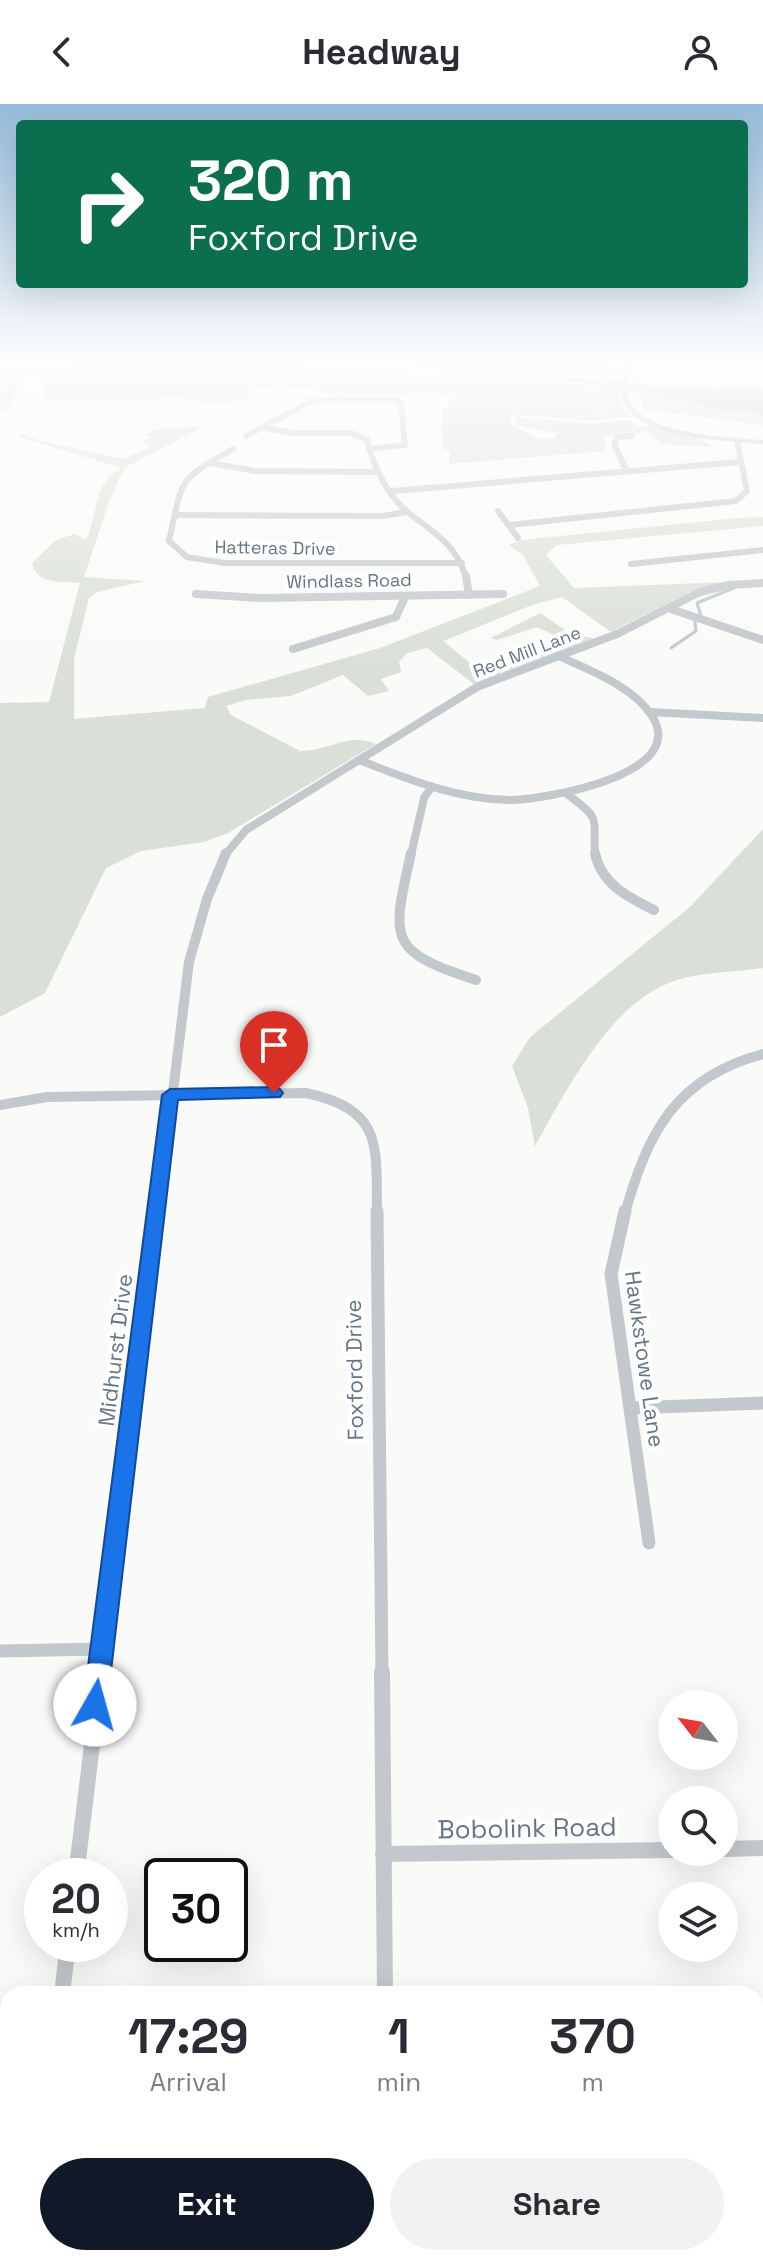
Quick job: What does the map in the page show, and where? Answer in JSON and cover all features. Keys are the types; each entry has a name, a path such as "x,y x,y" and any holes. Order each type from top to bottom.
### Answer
{"street":[{"path":"373,462 377,472 407,512 440,535 462,563 467,572 469,595"},
{"path":"623,462 626,470"},
{"path":"392,491 740,462 747,491 744,497 732,502 509,525"},
{"path":"210,463 255,471 377,472"},
{"name":"Hatteras Drive","path":"210,463 182,483 169,541 171,546 187,557 202,561 462,563"},
{"path":"498,511 518,538"},
{"path":"175,515 382,516 407,512"},
{"path":"631,564 763,550"},
{"name":"Red Mill Lane","path":"235,838 477,687 617,634 711,588 763,583"},
{"name":"Windlass Road","path":"196,594 262,598 503,594"},
{"path":"293,649 396,617 405,597"},
{"path":"668,608 763,640"},
{"path":"359,760 431,788 485,798 529,800 567,794 608,782 639,768 655,745 657,727 650,712 630,695 561,657"},
{"path":"650,712 763,718"},
{"path":"431,788 424,798 397,917 400,938 413,954 439,968 476,980"},
{"path":"567,794 591,812 597,824 593,842 598,869 620,893 654,910"},
{"name":"Midhurst Drive","path":"78,1858 170,1095 189,962 203,911 235,838"},
{"name":"Hawkstowe Lane","path":"649,1543 611,1274 614,1248 659,1126 674,1103 696,1084 725,1068 763,1054"},
{"name":"Foxford Drive","path":"0,1105 47,1097 306,1093 331,1098 359,1113 369,1128 376,1148 385,1986"},
{"path":"632,1408 763,1403"},
{"path":"0,1651 102,1649"},
{"path":"738,1849 763,1848"},
{"name":"Bobolink Road","path":"383,1854 658,1850"},
{"path":"63,1986 66,1962"}],"shaded area":[{"path":"102,462 136,462 124,468 108,504 84,577 145,581 97,592 89,598 74,659 74,719 205,708 208,697 380,648 540,586 523,555 509,545 522,540 738,518 763,517 763,526 557,545 546,555 574,588 728,582 689,593 611,632 562,597 532,605 443,641 476,668 521,648 552,642 556,636 537,627 497,640 491,638 540,613 571,634 597,639 475,685 427,648 407,653 399,662 401,672 381,679 389,691 368,696 343,675 291,696 246,700 226,706 231,715 300,751 356,740 376,744 228,833 204,842 141,851 106,868 45,993 0,1017 0,703 49,702 80,583 44,578 32,563 56,540 75,534 86,540 105,482 122,468"},
{"path":"763,829 763,968 687,977 653,991 631,1006 593,1050 535,1146 528,1108 512,1066 530,1037 690,907"}],"waterway":[{"path":"701,616 697,603 734,588"},
{"path":"671,648 696,631 695,622"}],"route":[{"path":"95,1705 170,1095 274,1093"}]}
